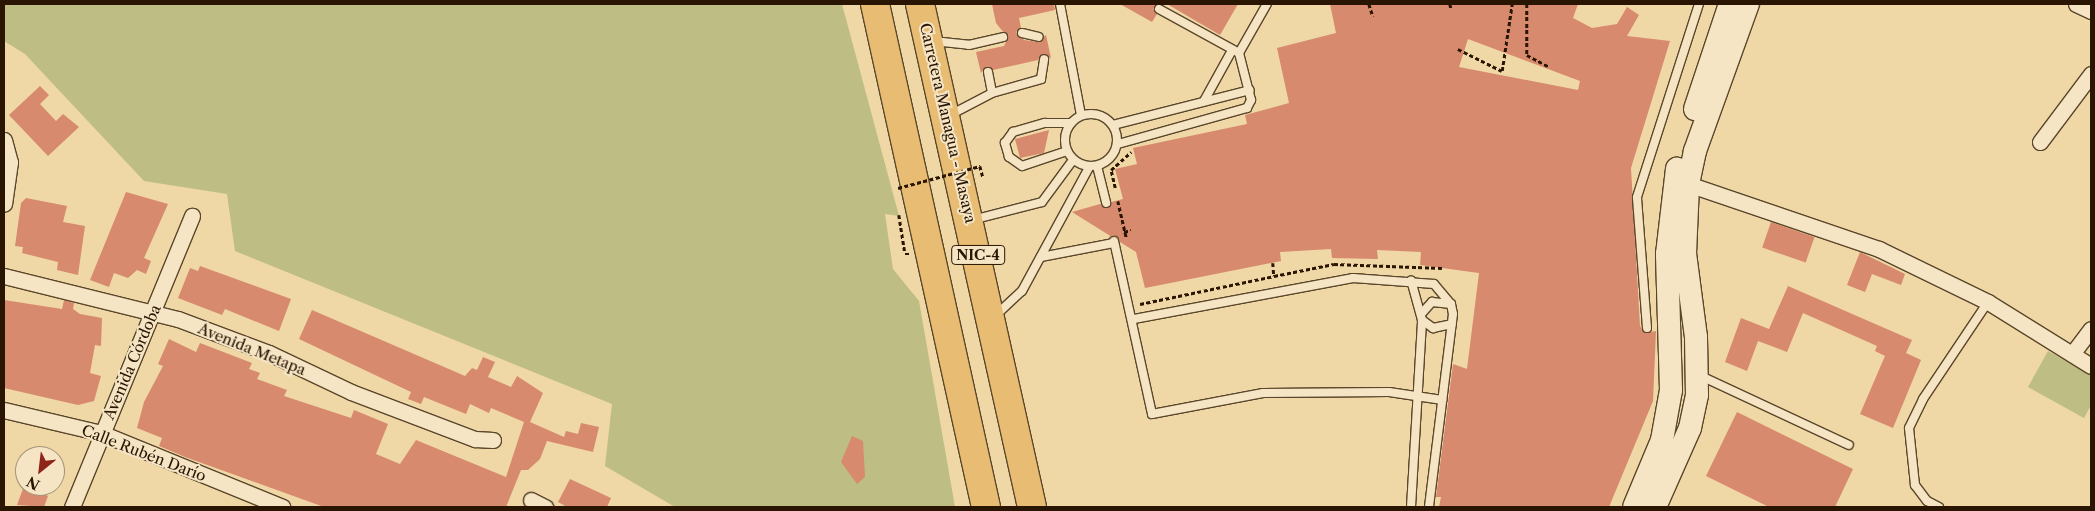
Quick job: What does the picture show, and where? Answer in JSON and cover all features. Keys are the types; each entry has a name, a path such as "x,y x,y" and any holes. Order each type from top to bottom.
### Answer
{"highway":[{"name":"NIC-4","path":"875,4 986,507"},
{"name":"Carretera Managua - Masaya","path":"920,4 993,318 1032,507"}],"street":[{"path":"1634,507 1662,440 1672,381 1666,254 1674,181 1730,4"},
{"path":"1655,507 1690,428 1697,374 1685,254 1688,184 1695,150 1748,4"},
{"path":"2076,4 2091,11"},
{"path":"2040,142 2091,74"},
{"path":"4,140 10,162 4,204"},
{"path":"1688,184 1879,249 1988,302 2091,366"},
{"name":"Avenida Córdoba","path":"72,507 101,433 154,313 192,216"},
{"name":"Avenida Metapa","path":"4,276 154,313 269,353 351,392 475,439 493,440"},
{"path":"2072,354 2091,329"},
{"name":"Calle Rubén Darío","path":"4,410 101,433 282,507"},
{"path":"531,500 545,507"}],"lane":[{"path":"1060,4 1081,116"},
{"path":"1204,101 1267,4"},
{"path":"1647,328 1638,190 1699,4"},
{"path":"1118,144 1239,113 1247,108 1250,90 1235,52 1159,9"},
{"path":"1022,33 1039,37"},
{"path":"929,40 960,45 983,46 1003,37"},
{"path":"946,117 992,93 1040,78 1044,59"},
{"path":"988,72 992,93"},
{"path":"1113,125 1250,90"},
{"path":"993,318 1022,291 1093,166 1111,158 1118,144 1113,125 1098,114 1081,116 1070,124 1065,137 1067,152 1073,160 1093,166"},
{"path":"1067,152 1036,163 1014,164 1005,143 1007,135 1045,123 1070,124"},
{"path":"970,220 1042,202 1073,160"},
{"path":"1093,166 1106,203"},
{"path":"1041,257 1114,242 1134,319 1152,414 1263,394 1421,396 1442,400"},
{"path":"1134,319 1322,282 1354,278 1412,280 1434,284 1451,304 1452,324 1429,507"},
{"path":"1411,507 1421,396 1422,316 1412,280"},
{"path":"1422,316 1432,302 1451,304"},
{"path":"1939,507 1927,502 1915,485 1910,428 1923,399 1988,302"},
{"path":"1422,316 1433,328 1452,324"},
{"path":"1697,374 1850,445"}],"path":[{"path":"1369,4 1372,16"},
{"path":"1450,4 1451,8"},
{"path":"1458,49 1502,70 1512,4"},
{"path":"1527,4 1527,55 1548,66"},
{"path":"1127,241 1112,170 1132,156 1131,145"},
{"path":"898,188 980,166 983,177"},
{"path":"1124,232 1131,230"},
{"path":"1138,296 1140,304 1274,276"}],"shaded area":[{"path":"4,4 842,4 899,216 885,214 893,269 919,301 955,507 675,507 605,466 612,404 235,251 227,194 144,181 25,54 4,41"},
{"path":"2048,351 2091,375 2091,405 2084,418 2028,387"}],"building":[{"path":"992,4 1054,4 1055,10 1019,18 1021,28 1016,32 1024,40 1038,42 1046,35 1051,58 1042,54 1038,60 993,70 986,67 981,73 976,52 1004,46 1008,38 996,23"},
{"path":"1120,4 1157,4 1153,9 1157,14 1152,22"},
{"path":"1167,4 1238,4 1220,35"},
{"path":"1330,4 1578,4 1573,18 1592,28 1617,24 1627,7 1639,15 1627,36 1670,41 1631,168 1640,326 1645,333 1656,331 1653,401 1609,507 1439,507 1441,497 1436,497 1453,364 1467,369 1479,273 1420,265 1421,252 1377,250 1378,259 1332,258 1331,249 1280,252 1281,261 1145,288 1136,252 1072,212 1100,204 1108,208 1111,202 1123,199 1115,169 1137,164 1133,148 1247,124 1245,115 1289,103 1277,48 1336,33","holes":["1468,39 1580,81 1578,90 1459,67"]},
{"path":"40,86 49,95 40,104 56,121 63,114 79,127 48,156 9,115"},
{"path":"1049,130 1044,153 1020,158 1015,139"},
{"path":"126,192 168,204 144,258 151,261 146,274 137,270 128,278 114,273 109,287 90,280"},
{"path":"26,198 67,206 63,222 85,226 78,275 57,270 58,262 22,253 23,247 15,246 21,203"},
{"path":"1771,222 1814,237 1806,263 1762,248"},
{"path":"1860,252 1905,274 1901,285 1872,274 1865,292 1847,285"},
{"path":"200,266 291,299 279,331 225,309 222,315 178,298 190,268 198,271"},
{"path":"1788,286 1912,340 1906,353 1921,360 1893,428 1860,414 1885,356 1875,351 1877,346 1803,313 1787,352 1758,341 1747,371 1725,362 1741,318 1769,329"},
{"path":"4,300 62,309 64,300 74,303 73,309 80,314 102,318 101,346 95,345 90,373 101,376 94,401 78,405 4,388"},
{"path":"312,310 465,376 472,368 477,370 483,357 495,362 488,377 511,387 517,376 543,393 530,422 564,437 566,431 578,434 581,423 599,427 593,452 547,441 540,459 528,470 521,470 506,507 324,507 185,457 159,446 162,438 137,428 144,402 163,366 158,364 169,339 196,352 200,343 252,363 249,369 260,373 257,379 287,390 284,396 351,418 354,410 388,424 376,454 400,464 416,440 506,477 524,422 491,408 489,413 470,404 466,414 424,397 421,404 408,399 411,392 299,339"},
{"path":"1737,412 1853,469 1835,507 1769,507 1706,476"},
{"path":"852,436 863,441 865,477 857,484 841,462"},
{"path":"570,479 611,498 607,507 567,507 558,502"},
{"path":"20,496 48,496 44,507 17,505"}]}
